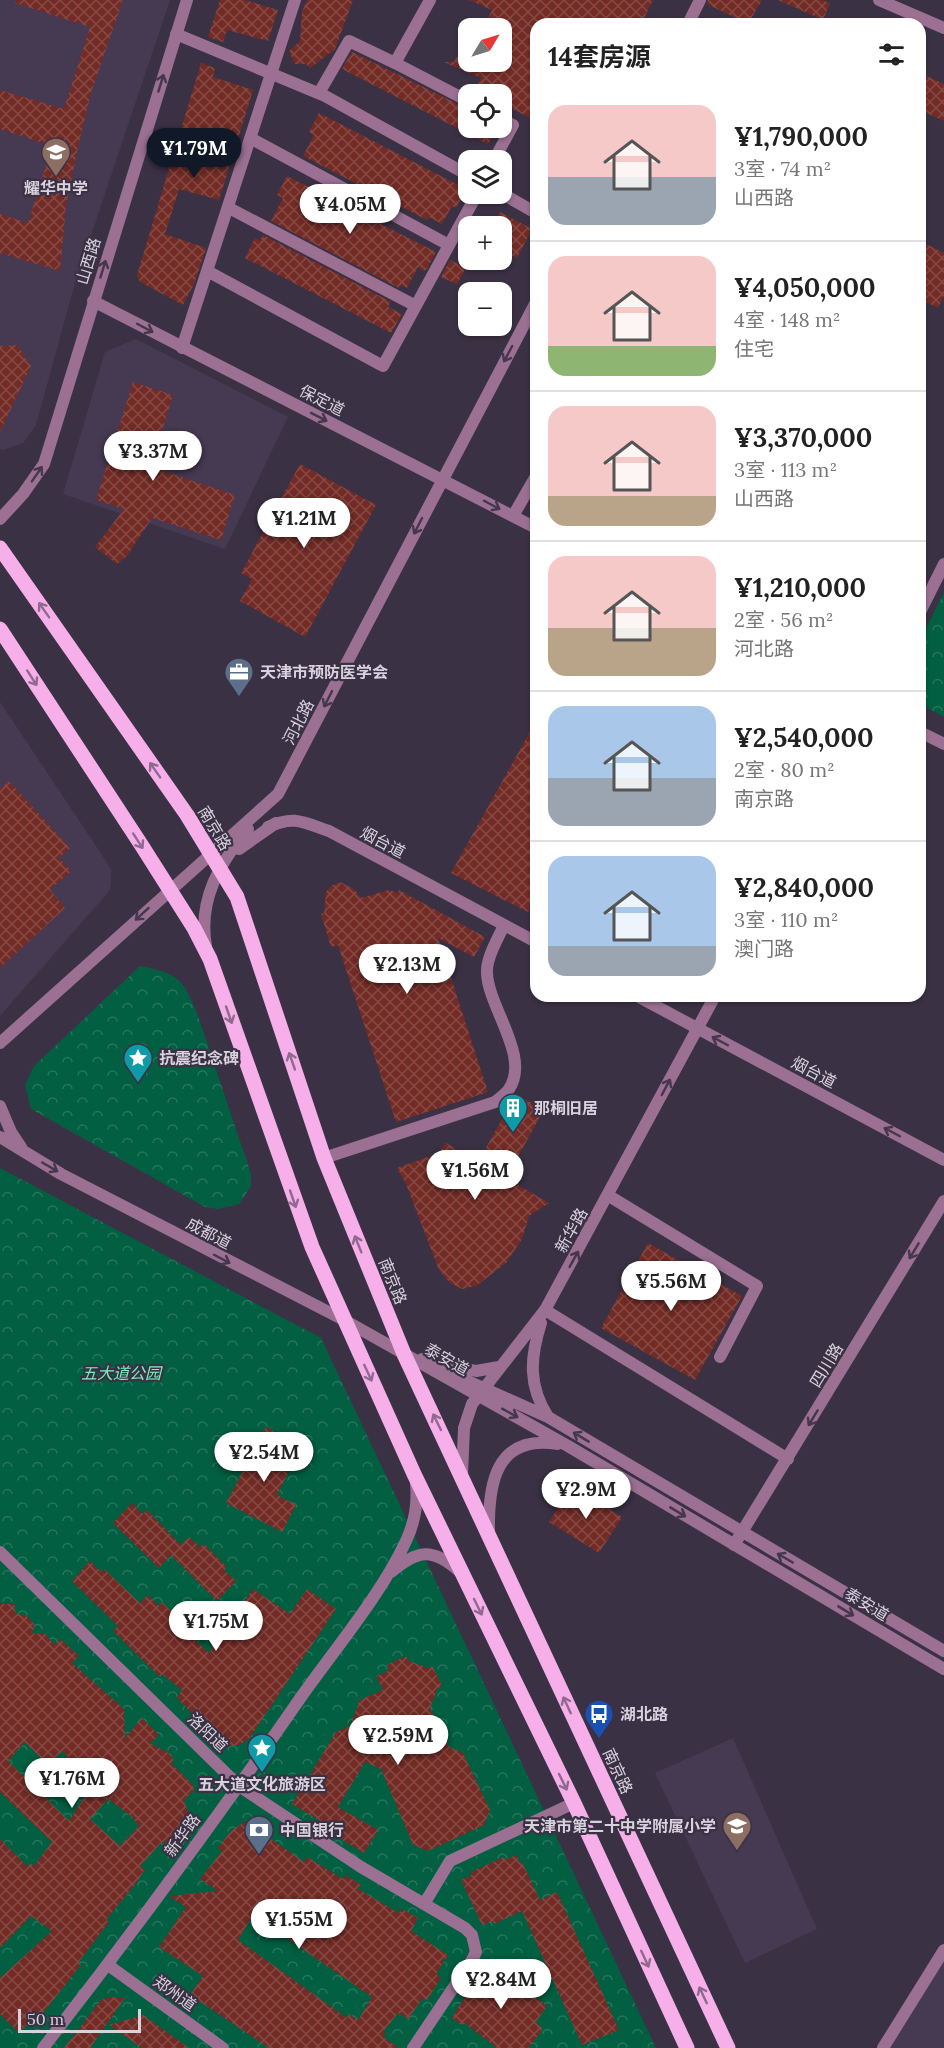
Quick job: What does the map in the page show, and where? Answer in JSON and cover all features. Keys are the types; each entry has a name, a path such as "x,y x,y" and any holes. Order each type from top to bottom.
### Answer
{"main road":[{"name":"南京路","path":"0,548 187,815 237,897 324,1158 404,1354 728,2048"},
{"path":"0,629 169,890 210,959 300,1220 414,1474 574,1803 687,2048"}],"street":[{"name":"山西路","path":"0,519 23,494 44,464 187,0"},
{"path":"182,348 209,272 269,72 295,0"},
{"path":"396,63 430,0"},
{"path":"691,18 700,0"},
{"path":"879,0 921,18"},
{"path":"926,20 944,28"},
{"path":"176,34 319,93 458,169"},
{"path":"319,93 349,41 458,96"},
{"path":"250,138 449,245"},
{"path":"512,200 530,210"},
{"path":"209,272 383,366 472,204"},
{"path":"229,208 416,306"},
{"name":"保定道","path":"93,301 530,525"},
{"name":"河北路","path":"0,1043 169,890 266,807 284,784 530,313"},
{"path":"513,516 530,486"},
{"path":"926,600 944,564"},
{"path":"926,735 944,744"},
{"path":"210,959 204,933 204,907 219,869 266,807"},
{"name":"烟台道","path":"210,854 276,823 298,819 328,831 530,939"},
{"path":"219,869 240,847 276,823"},
{"path":"324,1158 495,1102 509,1090 515,1074 514,1054 488,985 486,971 504,925"},
{"name":"烟台道","path":"648,1002 944,1160"},
{"name":"新华路","path":"462,1475 464,1428 480,1390 524,1340 545,1310 609,1196 712,1002"},
{"path":"0,1051 15,1030"},
{"path":"0,1106 11,1132 24,1152"},
{"name":"成都道","path":"0,1137 24,1152 257,1277 344,1320 404,1354"},
{"path":"609,1196 757,1286 720,1357"},
{"name":"四川路","path":"734,1545 944,1201"},
{"path":"548,1417 538,1401 531,1373 536,1340 545,1310 788,1459"},
{"path":"404,1354 476,1371 499,1367"},
{"name":"泰安道","path":"404,1354 480,1390 548,1417 944,1651"},
{"name":"泰安道","path":"480,1390 568,1446 944,1669"},
{"path":"489,1536 490,1490 494,1475 508,1456 529,1443 542,1442 568,1446"},
{"name":"新华路","path":"43,2048 108,1965 239,1785 384,1579 405,1542 413,1522 417,1498 414,1474"},
{"name":"洛阳道","path":"0,1552 239,1785 361,1867 465,1928 476,1944 472,1960 413,2048"},
{"name":"新华路","path":"384,1579 403,1563 423,1553 442,1558 461,1572"},
{"path":"424,1904 450,1861 574,1803"},
{"path":"883,2048 944,1950"},
{"name":"郑州道","path":"108,1965 223,2048"}],"shaded area":[{"name":"耀华中学","path":"0,0 170,0 75,283 36,425 23,443 3,450 0,449"},
{"path":"136,339 288,417 225,549 63,494 105,352"},
{"path":"0,702 106,861 111,870 111,881 110,890 0,1016"},
{"name":"天津市第二十中学附属小学","path":"733,1738 817,1929 745,1963 655,1773"},
{"path":"944,1953 944,2048 890,2048"}],"green space":[{"path":"944,592 944,717 926,707 926,629"},
{"path":"140,966 164,972 179,980 198,1016 251,1174 251,1186 239,1204 218,1209 205,1207 31,1109 25,1085 34,1066"},
{"name":"五大道文化旅游区","path":"0,1168 321,1338 656,2048 0,2048"}],"building":[{"path":"16,0 123,0 91,93 78,147 66,206 60,271 0,253 0,214 28,223 52,146 0,129 0,90 64,109 90,27 15,3"},
{"path":"220,0 245,0 278,10 268,41 227,30 223,42 208,37"},
{"path":"307,0 353,0 335,49 310,68 306,64 295,64 289,51 300,41 302,12"},
{"path":"469,0 653,0 644,18 530,18 530,118 512,109 512,84 478,84 481,78 467,72 512,72 512,18 488,18 492,10"},
{"path":"708,0 762,0 752,18 736,18 707,4"},
{"path":"778,0 822,0 830,3 824,18 818,18"},
{"path":"352,52 458,104 458,129 342,69"},
{"path":"458,54 458,68 444,62 454,62"},
{"path":"201,63 215,68 213,77 253,90 219,200 179,189 165,234 206,248 194,284 183,305 140,282 137,275"},
{"path":"926,76 944,84 944,121 926,113"},
{"path":"319,113 458,185 458,204 456,208 452,206 442,224 429,217 427,220 303,156 314,135 309,132"},
{"path":"476,138 491,138 488,144"},
{"path":"287,176 436,252 427,269 424,271 418,267 407,288 401,285 399,288 271,221 283,198 277,195"},
{"path":"512,218 530,228 530,233 517,258 512,256"},
{"path":"263,235 391,302 388,307 402,314 391,333 245,258 255,238 260,241"},
{"path":"926,244 944,253 944,296 938,308 926,302"},
{"path":"450,260 458,264 458,270 465,270 457,284 441,277"},
{"path":"17,345 31,366 0,432 0,346"},
{"path":"133,382 173,395 151,467 235,495 221,540 152,518 127,556 117,564 95,547 124,509 96,500"},
{"path":"300,464 376,505 305,637 240,601 252,579 241,573"},
{"path":"530,732 530,908 528,912 451,873"},
{"path":"9,781 70,848 59,858 71,871 50,890 65,908 0,968 0,789"},
{"path":"340,882 354,889 361,898 389,890 398,893 399,890 485,937 474,957 438,938 488,1092 396,1122 338,945 331,947 321,914 324,913 326,892 331,886"},
{"path":"516,1094 544,1110 506,1178 549,1203 529,1216 522,1239 506,1263 476,1286 462,1289 450,1283 439,1270 406,1184 397,1168 439,1153 446,1143 478,1162"},
{"path":"648,1243 742,1296 695,1380 601,1328"},
{"path":"266,1427 291,1440 278,1463 290,1469 277,1495 296,1505 282,1532 226,1503"},
{"path":"570,1490 584,1499 587,1495 622,1517 599,1553 549,1522"},
{"path":"132,1503 143,1514 147,1510 181,1545 189,1537 200,1547 204,1544 227,1567 224,1570 236,1581 217,1601 171,1555 159,1568 113,1523"},
{"path":"90,1561 101,1572 104,1569 140,1603 148,1595 159,1606 162,1602 185,1625 182,1628 209,1653 253,1589 290,1614 307,1589 336,1609 249,1739 239,1745 228,1746 219,1741 177,1698 182,1690 162,1674 160,1677 113,1631 118,1626 72,1581"},
{"path":"0,1604 14,1604 16,1614 26,1615 34,1624 33,1634 44,1633 55,1645 60,1639 79,1656 72,1663 124,1709 125,1738 142,1718 159,1735 150,1743 172,1755 171,1758 174,1760 171,1763 193,1785 194,1790 184,1800 188,1812 195,1818 171,1849 163,1841 140,1866 145,1869 106,1920 109,1922 78,1963 81,1965 39,2018 36,2015 19,2033 0,2014 0,1978 52,1931 31,1916 0,1948 0,1839 28,1867 30,1863 34,1866 52,1842 0,1792","holes":["25,1742 48,1765 62,1751 80,1771 79,1779 89,1790 69,1821 8,1761","108,1799 131,1816 139,1826 120,1846 90,1819"]},
{"path":"406,1656 409,1661 428,1668 433,1667 442,1686 438,1688 430,1708 449,1747 463,1753 490,1810 484,1825 428,1851 413,1845 381,1769 365,1762 338,1807 378,1830 364,1853 324,1829 327,1825 292,1804 336,1732 350,1726 360,1700 383,1690 376,1676 389,1671 387,1665"},
{"path":"246,1821 256,1822 271,1829 267,1836 304,1862 307,1857 343,1879 346,1875 361,1885 358,1889 399,1913 402,1909 418,1918 411,1931 448,1955 436,1974 441,1978 427,2000 423,1998 408,2019 398,2013 383,2032 386,2034 383,2037 399,2048 269,2048 190,1995 203,1976 159,1947 186,1907 169,1896 218,1891 200,1879 222,1851 218,1848 231,1831","holes":["253,1915 372,1997 358,2020 349,2014 347,2018 238,1940"]},
{"path":"516,1855 520,1863 522,1862 540,1900 557,1892 619,2030 582,2045 522,1911 494,1924 493,1921 482,1925 461,1880 472,1875 471,1872 504,1857 505,1860"},
{"path":"489,1961 547,2006 536,2022 542,2028 541,2032 528,2048 497,2048 466,2024 459,2024 452,2017"},
{"path":"109,1997 125,1998 90,2048 64,2048 101,2000"},
{"path":"143,2015 189,2048 142,2048 109,2025"}],"place":[{"name":"耀华中学","path":"56,178"},
{"name":"天津市预防医学会","path":"239,698"},
{"name":"抗震纪念碑","path":"138,1084"},
{"name":"那桐旧居","path":"513,1134"},
{"name":"湖北路","path":"599,1740"},
{"name":"五大道文化旅游区","path":"262,1774"},
{"name":"天津市第二十中学附属小学","path":"737,1852"},
{"name":"中国银行","path":"259,1856"}],"park label":[{"name":"五大道公园","path":"121,1373"}]}
